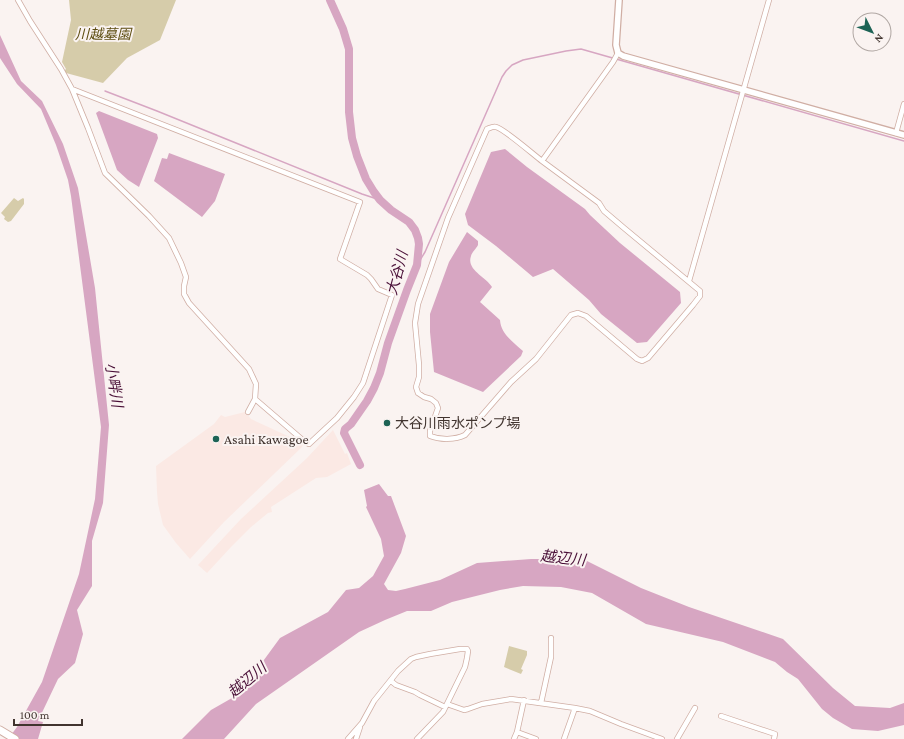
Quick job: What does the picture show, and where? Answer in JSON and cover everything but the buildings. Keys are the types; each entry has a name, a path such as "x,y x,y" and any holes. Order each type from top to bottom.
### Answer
{"highway":[{"path":"0,730 15,739"}],"street":[{"path":"18,0 61,68 72,89 105,173 169,238 186,277 184,294 189,303 249,369 256,384 255,399 248,412"},
{"path":"542,161 618,53 616,45 619,0"},
{"path":"689,281 717,188 769,0"},
{"path":"618,53 623,56 904,135"},
{"path":"72,89 360,202 340,259 367,275 378,289 392,295 363,383 337,418 309,444 255,399"},
{"path":"896,133 904,104"},
{"path":"497,126 542,161 599,203 604,211 700,291 700,296 648,358 642,361 637,359 586,316 578,313 571,315 536,359 511,382 465,435 451,438 430,436 430,431 438,408 436,403 418,393 416,387 420,365 415,323 418,304 448,218 487,129 497,126"},
{"path":"541,703 551,657 551,638"},
{"path":"356,739 362,723 374,701 398,671 411,659 466,649 468,654 465,667 446,705 439,716 417,739"},
{"path":"391,681 396,685 420,695 464,710 482,704 511,699 524,700 590,711 662,739"},
{"path":"514,739 524,700"},
{"path":"564,739 575,708"},
{"path":"677,739 695,708"},
{"path":"721,716 775,734 774,739"},
{"path":"348,739 362,723"},
{"path":"517,732 536,739"}],"shaded area":[{"path":"0,35 21,81 42,101 63,144 78,188 95,288 109,425 103,503 92,541 92,586 77,610 83,634 75,663 58,679 38,721 43,722 38,739 8,739 17,727 42,682 79,574 95,499 101,427 68,180 56,145 41,109 17,84 0,58"},
{"path":"99,111 157,134 158,138 139,187 117,170 96,113"},
{"path":"505,149 585,209 620,243 680,292 681,303 647,342 637,343 601,314 589,300 553,269 533,277 468,225 465,214 491,152"},
{"path":"169,153 225,174 215,201 202,217 154,181 162,158 167,159"},
{"path":"467,232 478,241 478,245 471,256 471,265 492,287 480,302 500,320 505,334 523,351 521,356 483,392 434,372 430,332 430,314 449,262"},
{"path":"245,412 251,419 303,443 302,447 224,522 190,559 163,525 158,504 156,466 214,424 221,415 225,417"},
{"path":"333,430 345,454 347,453 351,464 327,477 316,478 271,507 272,512 268,513 251,527 207,573 198,565 241,519 307,458"},
{"path":"379,484 388,496 391,496 406,536 401,553 384,584 388,590 396,591 440,580 477,563 531,559 583,559 641,588 689,607 783,639 833,688 855,706 890,708 904,703 904,725 878,731 852,729 833,718 822,709 798,679 775,662 723,642 646,624 592,593 561,587 523,586 452,602 431,611 407,611 385,620 359,632 256,704 224,739 182,739 211,710 239,694 280,638 328,612 346,590 359,588 373,576 384,556 381,539 366,507 364,490"}],"green space":[{"name":"川越墓園","path":"69,0 176,0 160,40 127,58 103,83 66,73 64,71 66,69 62,62 71,20"},
{"path":"14,198 18,201 23,198 24,204 11,221 8,222 4,219 5,217 1,213"},
{"path":"509,646 527,651 527,655 521,669 523,670 521,674 504,667"}],"waterway":[{"name":"大谷川","path":"330,0 343,29 349,49 349,112 352,138 357,156 366,179 374,192 391,210 409,222 415,230 419,244 417,265 388,343 380,373 367,401 351,424 345,429 344,433 360,465"},
{"path":"417,265 425,252 502,77 512,65 523,60 581,49 904,141"},
{"path":"105,91 380,200"}],"place":[{"name":"大谷川雨水ポンプ場","path":"387,423"},
{"name":"Asahi Kawagoe","path":"216,439"}],"water label":[{"name":"小畔川","path":"114,385"},
{"name":"越辺川","path":"563,558"},
{"name":"越辺川","path":"247,680"}]}
